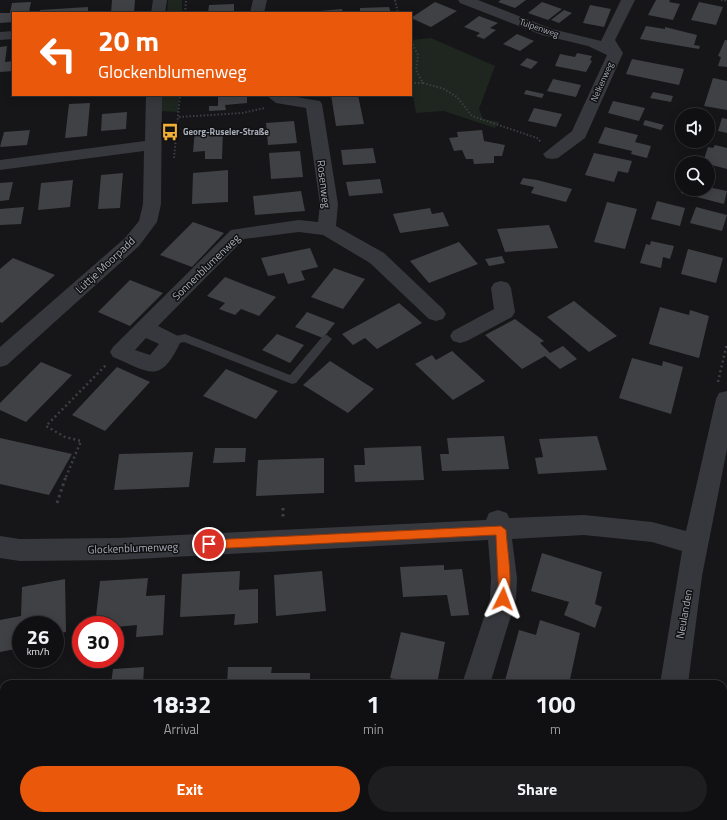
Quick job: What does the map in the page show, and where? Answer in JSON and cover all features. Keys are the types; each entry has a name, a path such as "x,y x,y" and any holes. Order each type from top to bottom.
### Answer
{"street":[{"path":"158,12 160,0"},
{"path":"257,12 260,0"},
{"name":"Tulpenweg","path":"465,0 547,32 593,43 615,53"},
{"name":"Nelkenweg","path":"552,154 579,134 615,53 608,40 628,0"},
{"path":"0,36 12,35"},
{"name":"Lüttje Moorpadd","path":"0,359 132,242 148,222 152,204 154,96"},
{"name":"Rosenweg","path":"283,97 314,104 329,204 327,229"},
{"path":"0,165 152,145"},
{"name":"Sonnenblumenweg","path":"120,352 238,234 299,226 327,229"},
{"path":"327,229 377,258 436,314"},
{"path":"460,336 505,312 500,288"},
{"path":"120,352 153,365 165,353 170,341 143,328"},
{"name":"Neulanden","path":"674,680 678,644 696,544 727,399"},
{"path":"477,680 503,599 504,578 499,525"},
{"name":"Glockenblumenweg","path":"0,547 20,550 118,549 499,525 584,525 652,532 696,544"}],"lane":[{"path":"170,341 185,338 292,380 327,339"}],"path":[{"path":"185,12 186,0"},
{"path":"395,0 398,12"},
{"path":"721,0 727,1"},
{"path":"412,43 418,55 416,70 423,82"},
{"path":"412,83 423,82 444,89 457,97 472,116 538,138 552,154"},
{"path":"179,117 242,113 264,109 283,97"},
{"path":"57,503 70,465 81,441 65,436 46,426 120,352"}],"shaded area":[{"path":"168,0 182,0 182,12 167,12"},
{"path":"431,38 495,66 479,109 483,119 500,122 495,128 444,111 416,113 412,91 412,40"},
{"path":"161,96 179,96 178,112 160,111"}],"building":[{"path":"112,0 135,0 134,12 111,12"},
{"path":"501,0 526,0 515,8 498,2"},
{"path":"656,0 670,0 669,2 680,4 673,20 648,15"},
{"path":"31,2 29,12 12,12 12,22 0,23 0,13 10,13 12,3"},
{"path":"435,2 457,11 431,27 412,17"},
{"path":"542,2 562,9 548,20 528,13"},
{"path":"699,2 723,7 716,25 691,20"},
{"path":"234,4 234,12 208,12 209,5"},
{"path":"590,5 611,9 604,27 583,23"},
{"path":"88,7 88,12 40,12 40,10"},
{"path":"389,7 391,12 360,12 360,8"},
{"path":"342,9 343,12 320,12"},
{"path":"564,10 572,13 559,23 551,20"},
{"path":"479,16 498,23 490,28 496,30 484,39 476,36 480,33 464,27"},
{"path":"646,26 665,29 665,27 697,35 694,45 700,46 699,49 640,39"},
{"path":"517,34 534,41 520,51 503,44"},
{"path":"725,40 727,40 727,67 718,66 721,57 718,56"},
{"path":"7,46 5,62 12,61 12,71 0,72 0,47"},
{"path":"577,53 592,56 590,60 592,61 586,72 555,66 560,54 575,57"},
{"path":"527,58 538,62 531,69 520,65"},
{"path":"632,59 684,69 679,85 626,74"},
{"path":"713,78 727,81 727,110 704,106"},
{"path":"553,79 581,85 576,97 547,91"},
{"path":"526,90 544,94 542,98 524,94"},
{"path":"653,92 673,96 671,102 650,98"},
{"path":"218,96 247,96 247,103 225,105 226,110 209,111 209,106 218,106"},
{"path":"331,96 358,96 364,124 336,126"},
{"path":"613,101 645,108 639,121 608,113"},
{"path":"90,103 87,136 65,138 69,104"},
{"path":"534,108 562,114 556,127 528,121"},
{"path":"127,112 126,129 101,131 102,114"},
{"path":"722,118 727,119 727,133 718,131"},
{"path":"645,120 664,125 661,130 643,125"},
{"path":"294,121 297,143 268,145 266,123"},
{"path":"605,127 638,135 635,142 651,146 647,158 631,154 632,151 598,143"},
{"path":"223,129 222,159 205,159 205,151 193,152 195,130"},
{"path":"30,130 27,145 0,147 4,132"},
{"path":"482,130 484,141 505,145 502,156 494,156 494,163 474,164 473,159 466,159 462,150 454,151 449,138 458,137 457,132"},
{"path":"715,145 727,148 727,169 715,166 715,156 705,156 708,148 715,148"},
{"path":"373,148 376,163 343,165 341,150"},
{"path":"300,151 303,177 271,179 269,153"},
{"path":"594,153 632,161 628,173 618,171 614,182 585,175"},
{"path":"228,170 228,202 192,204 193,173"},
{"path":"123,173 120,208 98,209 101,175"},
{"path":"523,178 572,189 566,202 531,193 534,187 520,184"},
{"path":"380,179 383,193 349,196 346,182"},
{"path":"73,180 70,207 38,210 41,183"},
{"path":"13,182 9,200 0,201 0,183"},
{"path":"715,188 727,191 724,204 693,196 715,196"},
{"path":"301,191 305,211 255,215 253,196"},
{"path":"657,201 685,208 680,226 651,219"},
{"path":"607,202 637,209 625,249 594,242"},
{"path":"24,207 21,224 0,225 0,209"},
{"path":"696,207 727,215 722,231 690,223"},
{"path":"430,208 432,214 443,212 449,226 400,233 393,214"},
{"path":"193,222 224,233 192,267 160,255"},
{"path":"549,225 558,248 505,252 497,229"},
{"path":"651,241 674,246 670,259 663,257 661,268 640,263 646,244 650,245"},
{"path":"459,242 478,264 429,283 410,261"},
{"path":"310,248 318,267 301,271 305,280 288,284 284,273 268,276 261,258"},
{"path":"688,249 723,258 716,283 681,274"},
{"path":"502,256 505,263 489,266 485,259"},
{"path":"13,258 55,275 2,323 0,322 0,269"},
{"path":"334,268 365,279 343,309 311,297"},
{"path":"225,277 276,297 259,316 241,309 235,315 219,309 225,303 207,296"},
{"path":"130,280 163,293 130,326 98,312"},
{"path":"574,301 617,336 589,352 547,317"},
{"path":"399,303 422,323 377,349 365,338 353,345 342,334"},
{"path":"660,307 689,315 690,310 709,316 699,358 649,344"},
{"path":"307,312 335,323 323,338 295,327"},
{"path":"515,319 544,341 540,343 550,353 563,346 577,359 560,369 545,356 522,369 485,335"},
{"path":"277,334 304,345 290,363 262,350"},
{"path":"452,351 485,381 453,400 415,364 432,355 436,360"},
{"path":"632,358 662,366 663,361 683,367 671,414 619,398"},
{"path":"330,361 374,389 348,413 303,385"},
{"path":"41,362 72,375 26,422 0,410 0,403"},
{"path":"117,367 150,382 105,431 72,415"},
{"path":"226,369 278,391 256,419 203,396"},
{"path":"504,436 509,469 442,471 440,454 449,454 447,438"},
{"path":"597,436 607,470 538,474 535,458 543,457 539,439"},
{"path":"0,438 72,454 49,495 0,484"},
{"path":"421,446 424,480 355,482 354,465 365,465 364,448"},
{"path":"215,448 246,448 245,462 213,463"},
{"path":"193,452 189,487 114,490 119,454"},
{"path":"324,458 324,493 256,496 258,460"},
{"path":"542,553 602,572 595,604 602,607 595,628 564,615 569,602 531,591"},
{"path":"444,565 444,570 462,569 469,615 451,616 447,595 403,597 400,567"},
{"path":"240,571 239,590 258,589 258,623 234,625 235,614 180,617 182,574"},
{"path":"322,571 326,611 276,616 274,575"},
{"path":"148,578 146,596 165,595 163,635 136,637 137,625 124,626 124,616 96,616 100,581"},
{"path":"65,579 66,632 64,632 64,616 21,616 22,587"},
{"path":"12,618 12,650 0,652 0,620"},
{"path":"540,620 580,633 570,680 505,680 519,630 536,635"},
{"path":"401,632 445,642 438,680 399,680 390,678"},
{"path":"144,667 143,680 112,680 113,669"},
{"path":"228,667 272,667 271,673 310,673 310,680 227,680"}],"place":[{"name":"Georg-Ruseler-Straße","path":"170,132"}],"route":[{"path":"209,544 501,530 504,578 503,599"}]}
